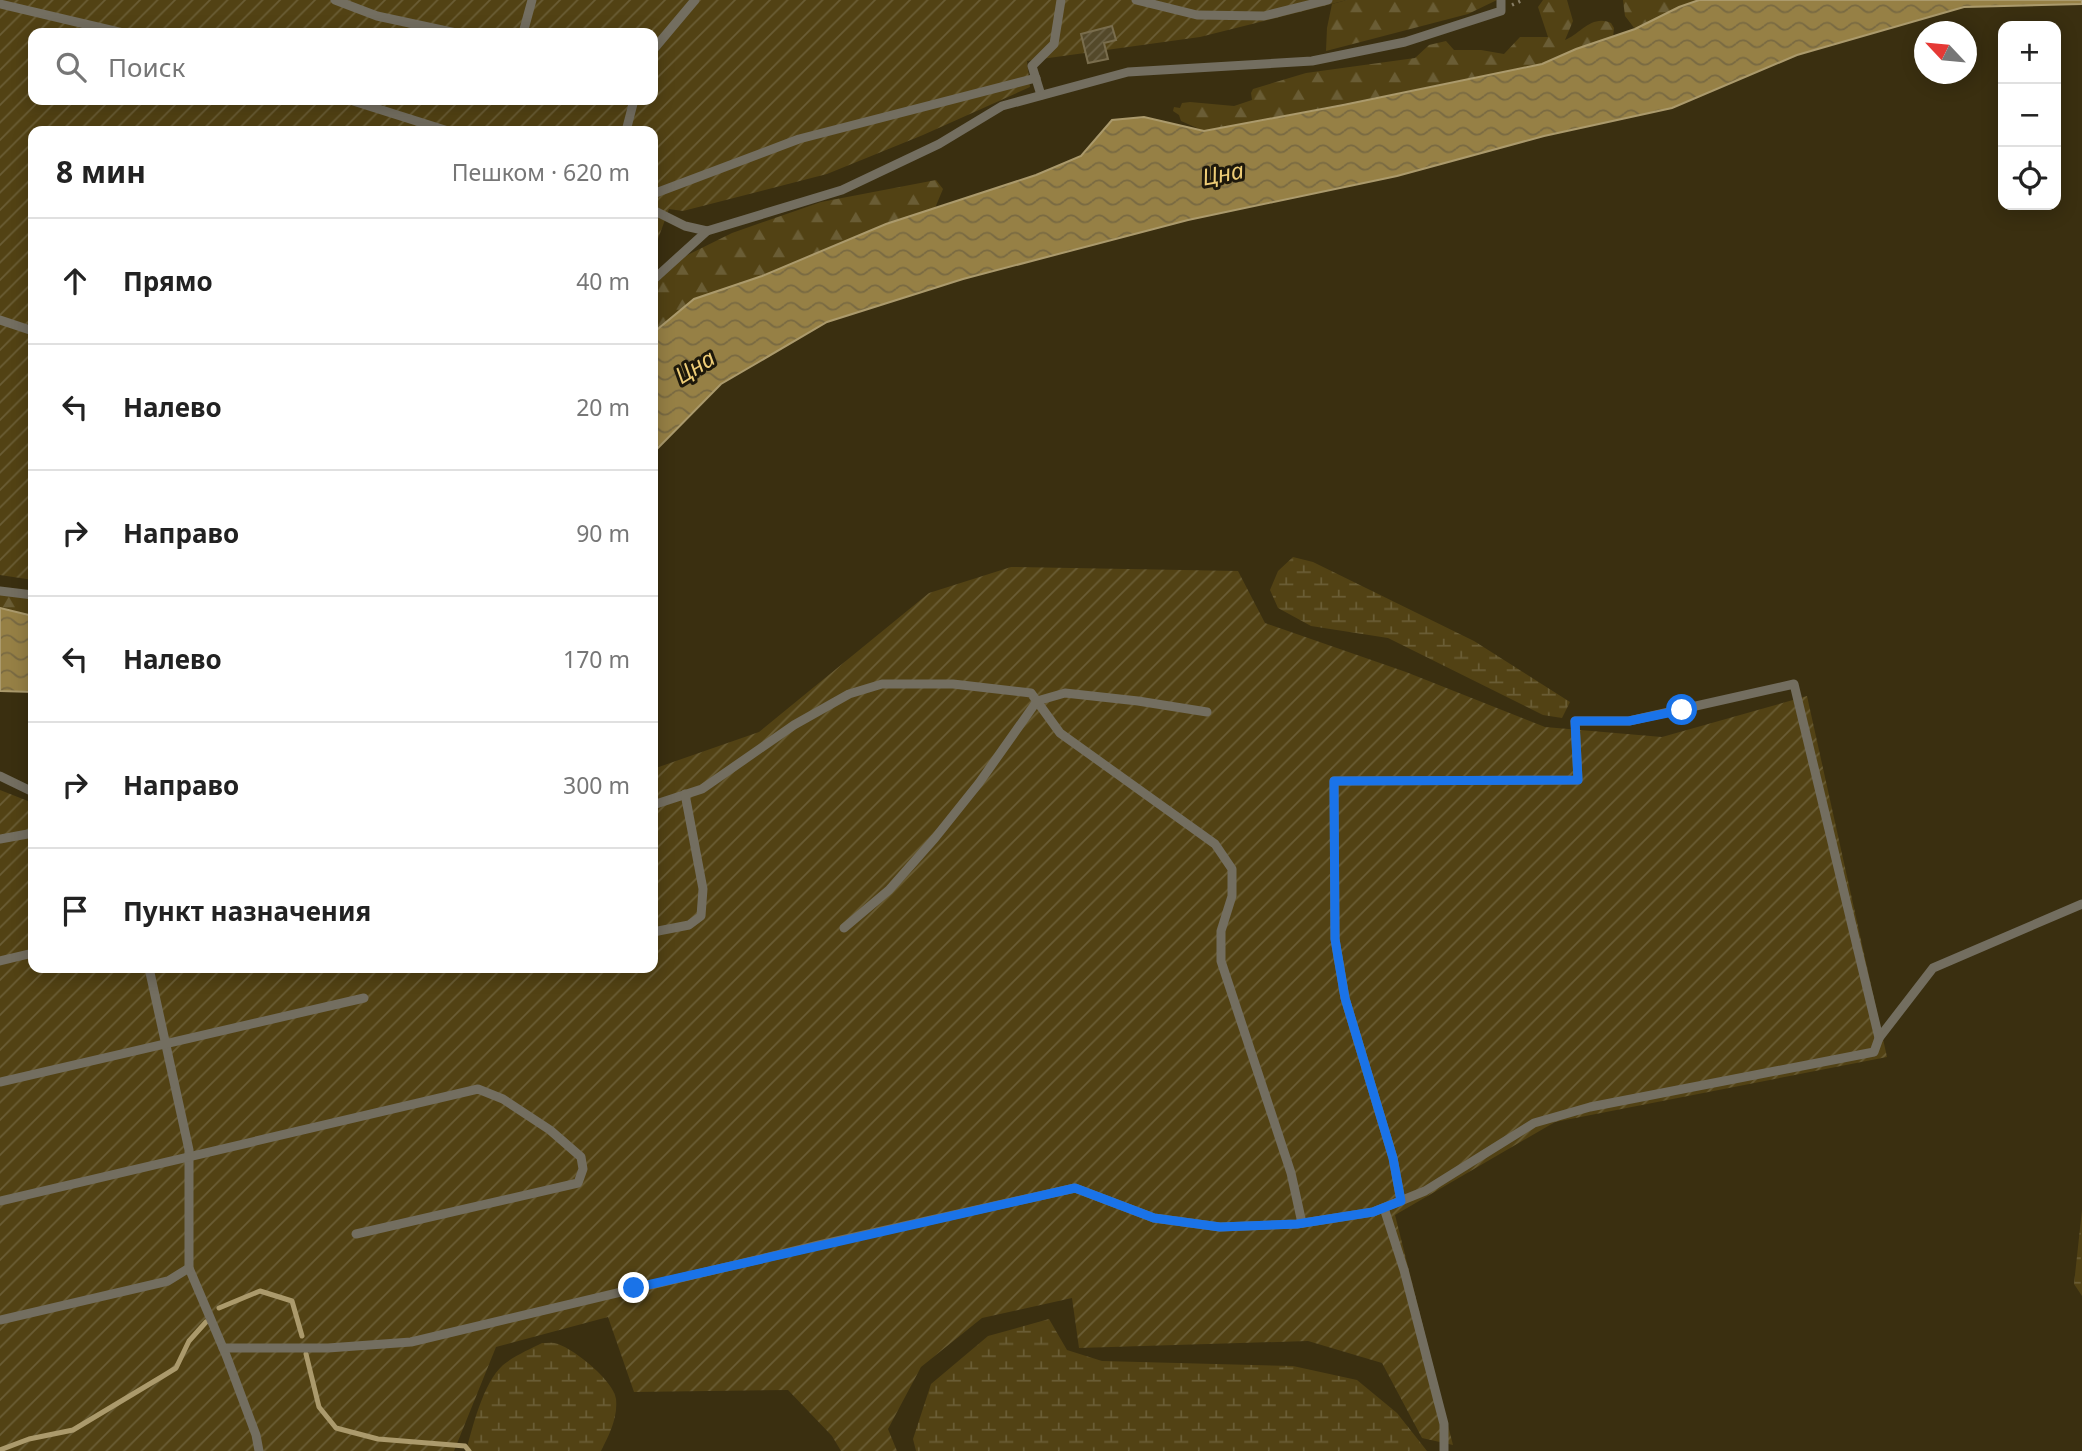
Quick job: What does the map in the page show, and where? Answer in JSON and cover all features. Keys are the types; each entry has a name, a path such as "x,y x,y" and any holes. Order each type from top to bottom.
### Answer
{"lane":[{"path":"335,0 377,16 433,28"},
{"path":"524,28 531,0"},
{"path":"658,43 695,0"},
{"path":"1041,95 1032,66 1054,44 1061,0"},
{"path":"1136,0 1197,15 1264,16 1328,0"},
{"path":"658,275 707,231 842,190 939,144 1002,106 1128,72 1312,61 1391,45 1501,10 1501,0"},
{"path":"0,4 102,28"},
{"path":"658,192 799,139 1036,78"},
{"path":"366,105 432,126"},
{"path":"627,126 633,105"},
{"path":"658,212 685,226 707,231"},
{"path":"0,320 28,329"},
{"path":"0,591 28,594"},
{"path":"658,802 702,789 794,725 849,694 881,684 953,684 1031,693 1060,733 1215,844 1232,869 1232,896 1222,931 1221,961 1291,1173 1302,1223"},
{"path":"1401,1201 1393,1158 1345,998 1335,939 1334,781 1578,780 1575,721 1629,721 1794,684 1879,1038"},
{"path":"844,928 889,890 935,838 979,783 1037,701 1065,693 1207,712"},
{"path":"0,776 28,790"},
{"path":"658,931 689,925 701,916 703,890 685,794"},
{"path":"0,839 28,834"},
{"path":"223,1348 328,1348 411,1342 806,1248 1075,1188 1154,1218 1220,1227 1302,1223 1373,1212 1425,1191 1534,1123 1590,1107 1874,1052 1879,1038 1933,968 2082,904"},
{"path":"0,961 28,954"},
{"path":"150,973 189,1158 189,1268 223,1348 260,1451"},
{"path":"0,1082 363,998"},
{"path":"0,1201 478,1089 503,1099 522,1111 550,1130 581,1157 583,1170 578,1183 356,1234"},
{"path":"1384,1208 1404,1270 1444,1424 1444,1451"},
{"path":"0,1320 168,1281 189,1268"}],"green space":[{"path":"0,0 1347,0 1200,37 1027,61 1030,87 827,174 683,211 669,209 658,239 658,126 28,126 28,579 0,575"},
{"path":"1347,0 1497,0 1468,14 1326,51 1332,4"},
{"path":"1543,0 1567,0 1573,21 1565,40 1598,21 1611,23 1614,28 1613,38 1576,49 1542,64 1204,131 1181,121 1179,115 1173,111 1174,107 1180,108 1182,103 1190,102 1234,106 1252,100 1253,89 1306,73 1415,58 1429,45 1446,41 1454,50 1481,50 1504,54 1520,37 1548,37 1538,7"},
{"path":"1623,0 1699,0 1635,29 1625,16"},
{"path":"936,180 943,189 935,208 886,224 762,276 694,299 658,329 658,270 732,233 821,202"},
{"path":"1293,557 1313,562 1474,641 1570,702 1562,718 1543,715 1388,638 1311,626 1278,608 1270,590 1278,571"},
{"path":"1011,567 1238,571 1265,623 1406,672 1545,727 1662,737 1807,696 1887,1057 1555,1122 1395,1215 1453,1445 1422,1438 1382,1363 1308,1341 1079,1348 1072,1298 982,1318 921,1367 888,1429 897,1451 841,1451 832,1436 788,1390 634,1392 608,1317 496,1347 454,1451 0,1451 0,790 28,801 28,973 658,973 658,767 759,732 929,593"},
{"path":"0,592 28,594 28,615 0,608"},
{"path":"2082,1210 2082,1296 2074,1284"},
{"path":"1049,1319 1067,1350 1102,1361 1293,1366 1357,1380 1397,1413 1427,1451 916,1451 913,1439 931,1384 988,1336"},
{"path":"542,1343 556,1343 574,1353 593,1367 614,1392 614,1420 601,1451 466,1451 480,1405 496,1373 512,1359"}],"water":[{"name":"Цна","path":"1699,0 2082,0 2082,4 1964,7 1797,55 1672,108 1544,136 1397,176 1188,220 963,279 827,322 721,384 658,448 658,329 694,299 762,276 886,224 1036,175 1081,156 1112,120 1144,117 1204,131 1542,64 1635,29"},
{"path":"0,608 28,615 28,692 0,691"}],"building":[{"path":"1112,26 1116,40 1104,43 1108,59 1088,63 1081,34"}],"waterway":[{"path":"219,1308 260,1291 292,1301 302,1336"},
{"path":"0,1450 29,1439 73,1430 176,1368 189,1341 206,1322"},
{"path":"306,1354 319,1407 336,1428 378,1439 465,1446 469,1451"}],"route":[{"path":"634,1288 1075,1188 1154,1218 1220,1227 1297,1224 1373,1212 1401,1201 1393,1158 1345,998 1335,939 1334,781 1578,780 1575,721 1629,721 1682,710"}]}
